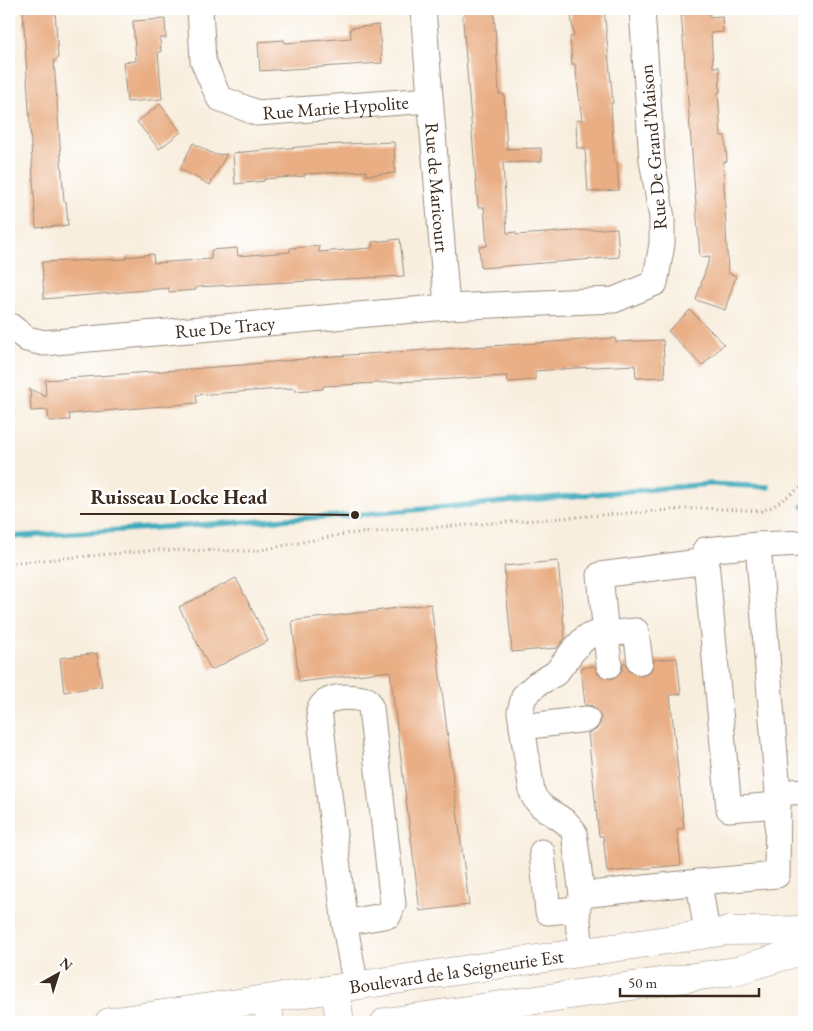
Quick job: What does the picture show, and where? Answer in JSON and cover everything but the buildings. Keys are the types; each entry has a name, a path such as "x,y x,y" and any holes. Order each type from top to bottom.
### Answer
{"main road":[{"name":"Boulevard de la Seigneurie Est","path":"114,1022 268,1011 344,980 581,953 728,931 804,930"},
{"name":"Boulevard de la Seigneurie Est","path":"385,1022 734,971 804,950"},
{"path":"581,953 587,993"},
{"path":"340,1022 344,980"}],"street":[{"name":"Rue Marie Hypolite","path":"200,9 203,60 219,98 257,113 429,100"},
{"name":"Rue de Maricourt","path":"423,9 447,307"},
{"name":"Rue De Grand'Maison","path":"447,307 614,300 655,283 662,244 662,218 652,160 642,9"},
{"name":"Rue De Tracy","path":"9,325 27,339 44,343 447,307"},
{"path":"804,542 706,550 729,809 778,799 804,791"},
{"path":"542,852 548,912 580,902 700,882 777,875 778,799 758,546"},
{"path":"609,665 600,575 706,561"},
{"path":"581,953 580,902 574,832 534,798 520,712 524,696 537,684 556,673 585,638 636,631 640,662"},
{"path":"344,980 345,926 319,710 323,703 329,700 355,697 366,700 371,708 393,904 389,915 354,920 345,926"},
{"path":"522,727 587,719"},
{"path":"700,882 706,934"}],"path":[{"path":"9,563 156,550 255,552 345,534 670,510 701,508 761,511 772,507 804,485"}],"waterway":[{"path":"9,537 355,515 710,484 768,487"}],"place":[{"name":"Ruisseau Locke Head","path":"355,515"}]}
